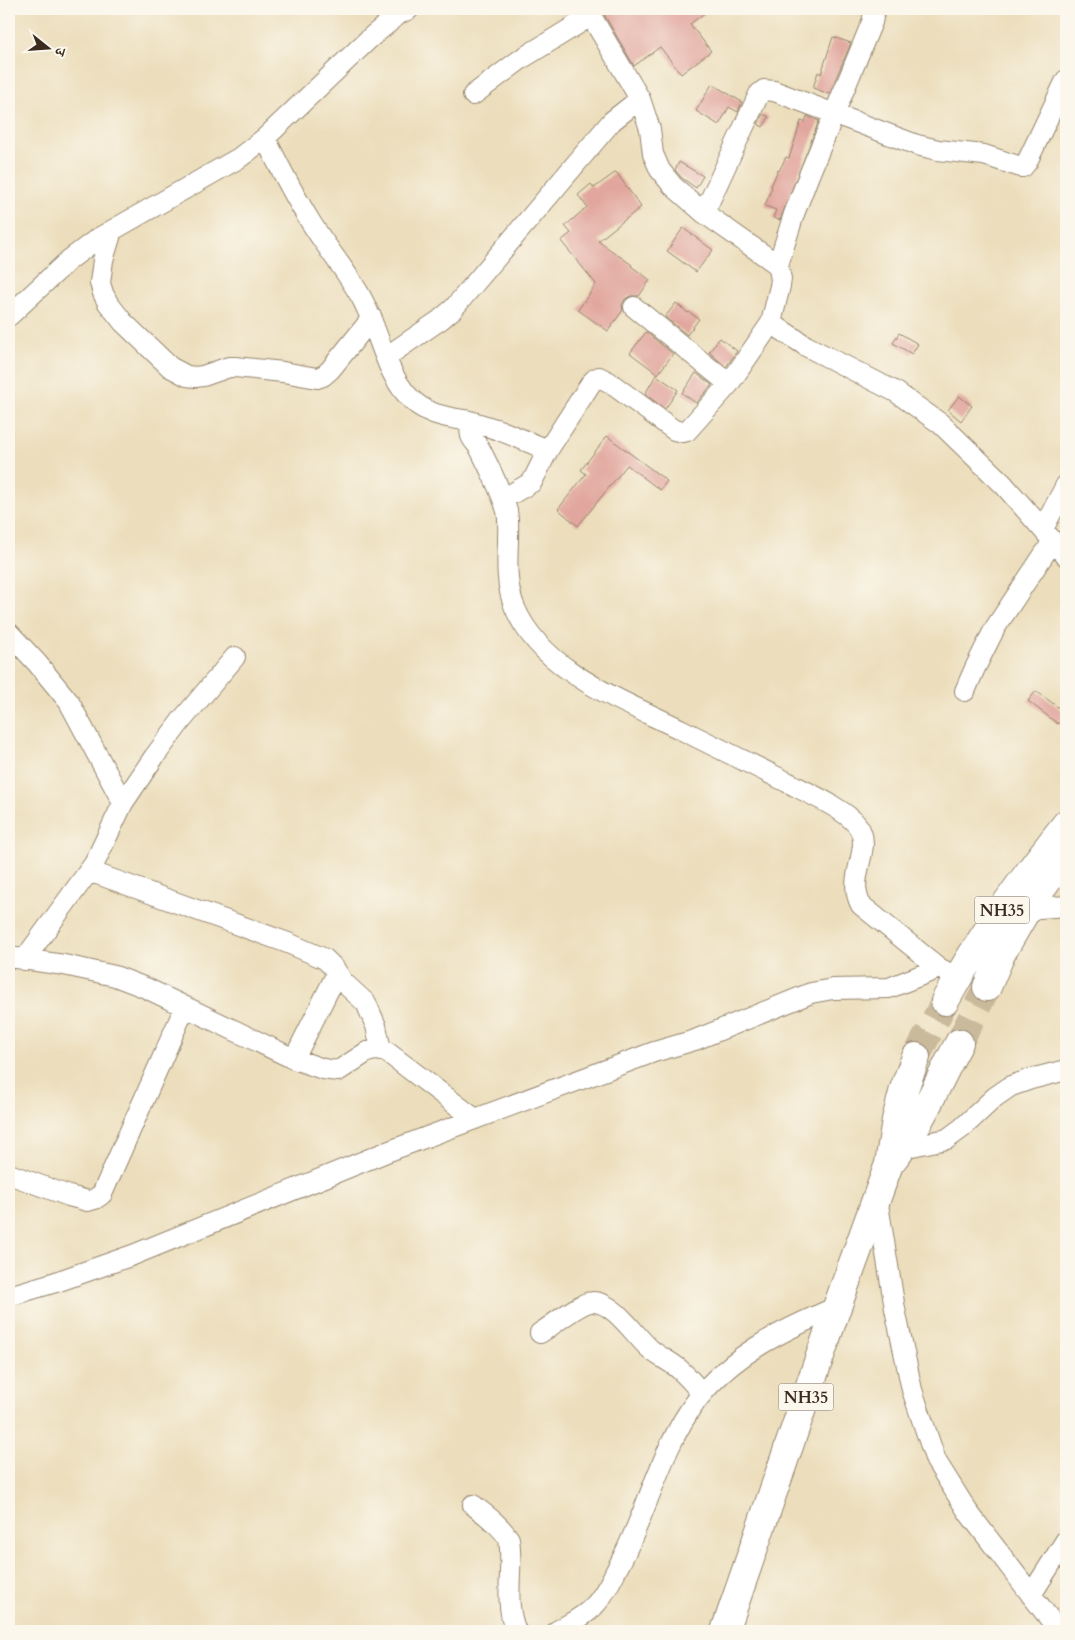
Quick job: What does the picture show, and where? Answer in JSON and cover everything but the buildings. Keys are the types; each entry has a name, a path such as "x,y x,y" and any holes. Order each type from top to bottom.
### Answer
{"highway":[{"name":"NH35","path":"945,1001 948,973 1009,901 1066,824"},
{"name":"NH35","path":"987,987 1001,954 1027,909 1066,855"},
{"name":"NH35","path":"724,1631 877,1196 895,1153 919,1120 959,1043"},
{"name":"NH35","path":"895,1153 896,1120 916,1057"}],"street":[{"path":"9,316 69,260 97,240 239,158 264,138 370,38 399,14 409,9"},
{"path":"503,499 532,482 548,450 595,379 599,377 604,378 674,430 683,432 690,429 729,384 771,323 781,279 778,265 794,214 872,22 875,9"},
{"path":"473,95 589,12 640,99 660,170 674,186 704,212 778,265"},
{"path":"704,212 761,91 770,89 929,148 984,155 1014,166 1023,167 1066,80"},
{"path":"386,357 448,314 612,121 640,99"},
{"path":"264,138 303,211 349,278 372,318 386,357 399,385 409,397 420,406 439,416 499,430 548,450"},
{"path":"112,231 100,274 100,283 108,303 123,322 170,366 188,376 203,376 229,367 236,367 317,378 330,370 372,318"},
{"path":"634,307 729,384"},
{"path":"771,323 806,346 896,392 941,424 1004,485 1066,556"},
{"path":"470,422 471,436 479,448 503,499 508,520 508,576 514,607 525,626 542,647 558,662 587,683 738,756 847,815 857,825 864,841 855,879 855,890 861,905 948,973"},
{"path":"965,691 995,628 1048,535 1066,485"},
{"path":"9,633 37,663 68,702 79,719 123,803"},
{"path":"16,958 89,871 123,803 154,757 234,657"},
{"path":"89,871 319,955 330,963 343,982 362,999 370,1011 376,1026 381,1050"},
{"path":"1027,909 1066,906"},
{"path":"16,958 115,976 146,988 294,1059 323,1069 338,1070 367,1052 381,1050 393,1056 475,1119"},
{"path":"294,1059 337,973"},
{"path":"9,1296 133,1255 384,1153 654,1052 694,1040 811,993 832,989 889,988 948,973"},
{"path":"9,1174 88,1201 95,1200 102,1194 185,1007"},
{"path":"895,1153 948,1139 995,1097 1011,1086 1066,1070"},
{"path":"877,1196 895,1309 912,1390 936,1460 968,1512 1059,1631"},
{"path":"540,1333 581,1306 591,1302 600,1303 618,1316 648,1347 682,1372 702,1394"},
{"path":"557,1631 594,1606 604,1592 639,1524 667,1453 683,1422 702,1394 716,1378 743,1356 779,1333 837,1307"},
{"path":"473,1504 495,1522 509,1539 510,1615 516,1631"},
{"path":"1031,1595 1066,1540"}],"tunnel":[{"path":"959,1043 987,987"},
{"path":"916,1057 945,1001"}]}
